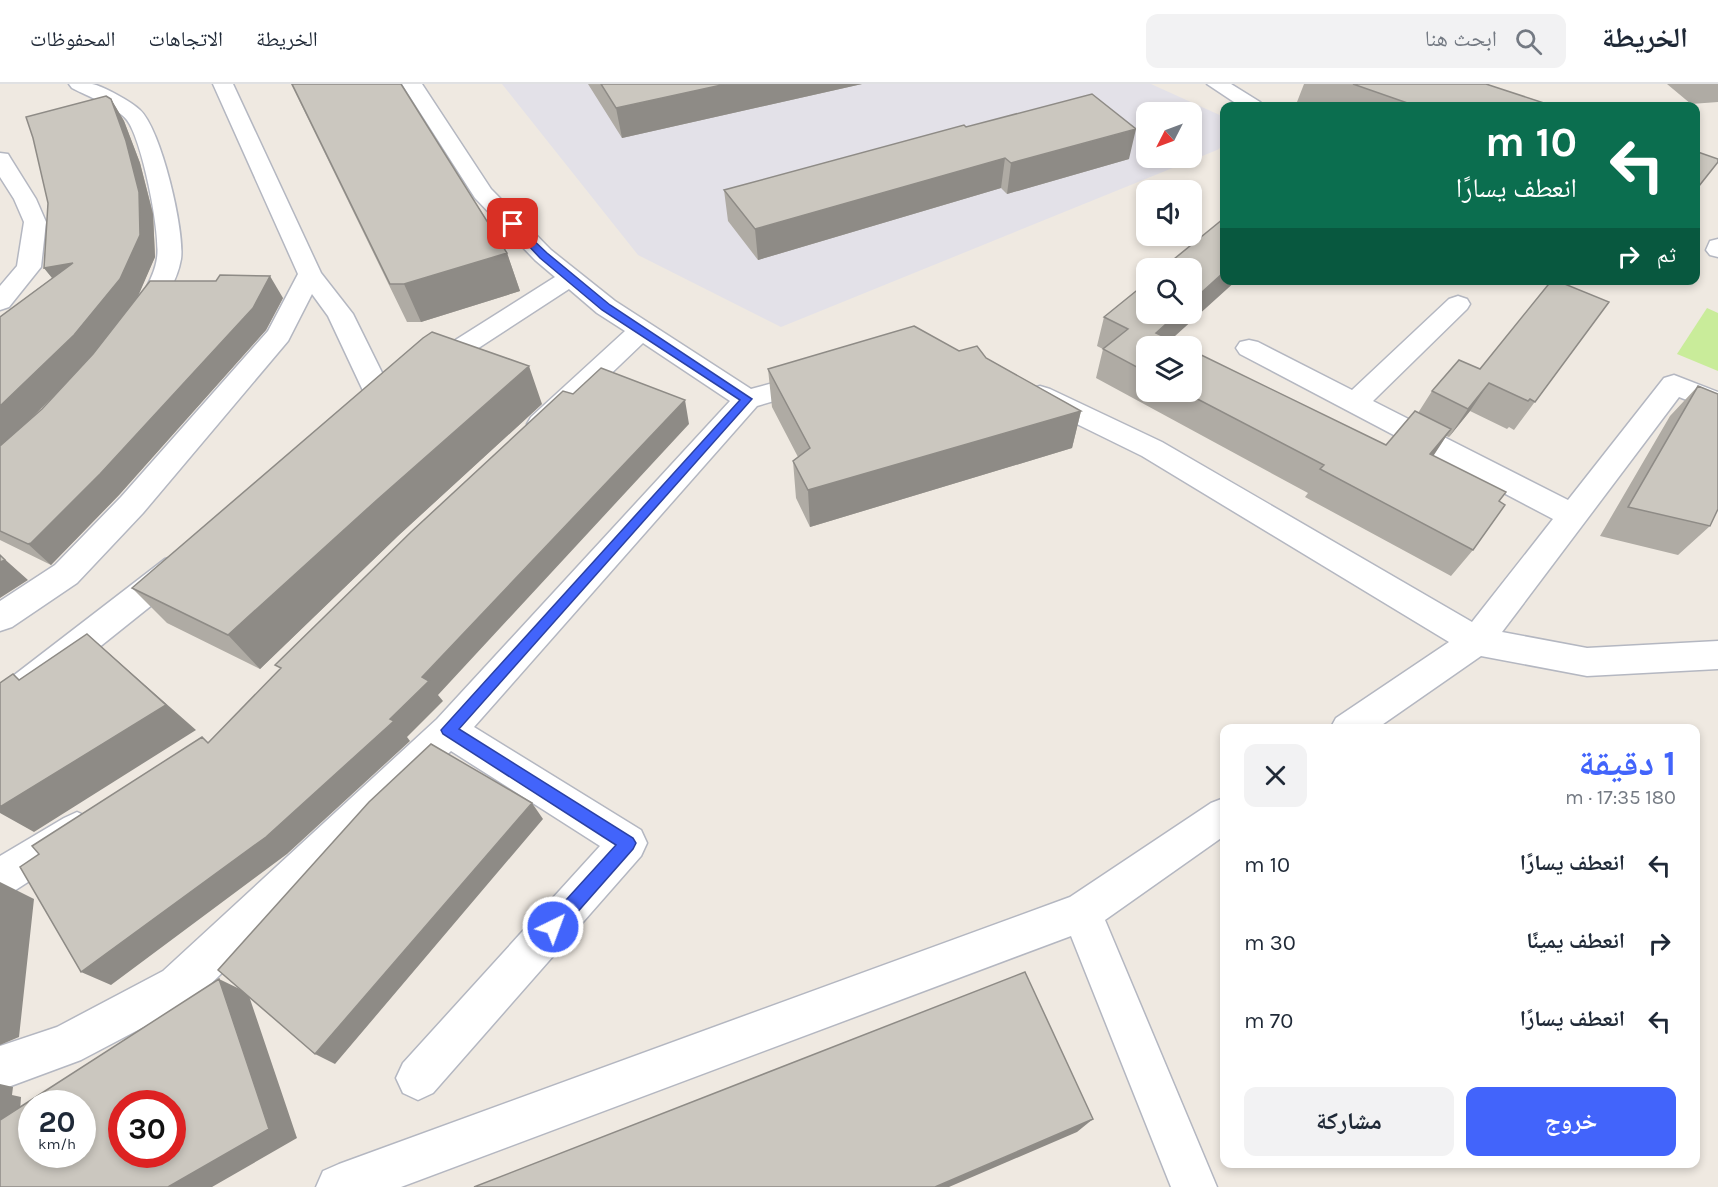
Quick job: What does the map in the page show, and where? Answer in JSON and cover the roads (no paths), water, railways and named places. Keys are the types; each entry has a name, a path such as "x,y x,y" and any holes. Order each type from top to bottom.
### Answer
{"street":[{"path":"223,84 310,274 397,388"},
{"path":"412,84 483,193 543,255 606,308 747,399"},
{"path":"1217,84 1246,102"},
{"path":"88,86 135,116 153,162 166,214 169,257 150,304 123,339"},
{"path":"0,159 25,199 34,222 29,267 0,302"},
{"path":"0,618 66,574 132,505 279,335 310,274"},
{"path":"344,429 397,388 570,278"},
{"path":"1355,403 1458,304"},
{"path":"522,442 641,330"},
{"path":"1249,348 1572,516"},
{"path":"0,1068 66,1045 178,986 449,730 747,399 837,374"},
{"path":"1017,384 1152,449 1476,641 1587,662 1718,655"},
{"path":"1355,724 1476,641 1674,384 1718,403"},
{"path":"0,706 196,552"},
{"path":"418,1078 628,843 449,730"},
{"path":"0,878 97,817"},
{"path":"339,1187 1083,912 1220,818"},
{"path":"1083,912 1194,1187"}]}
